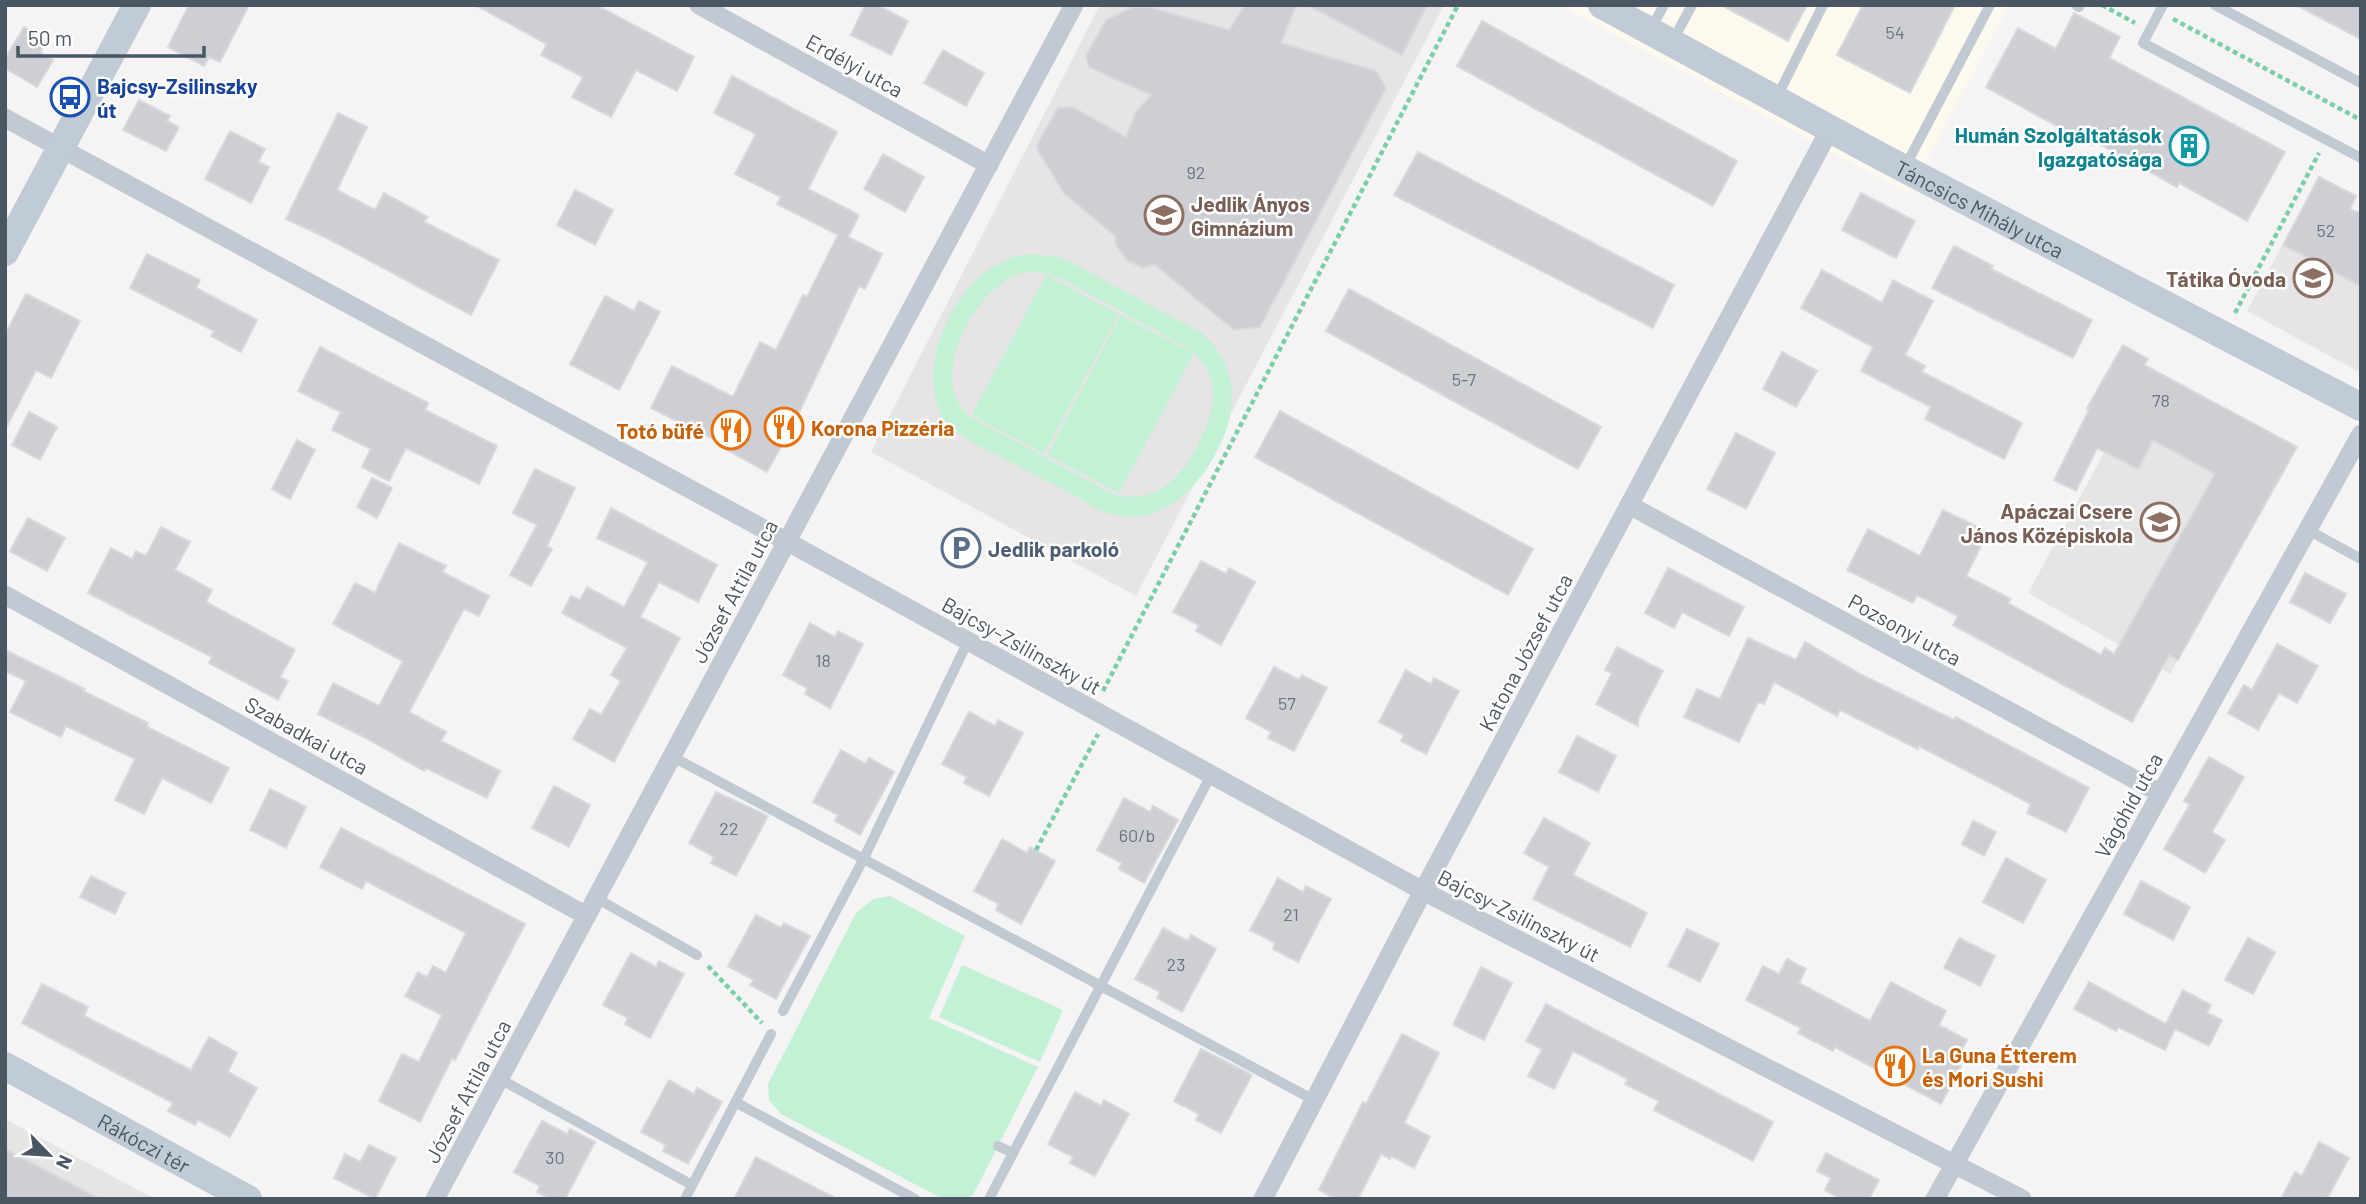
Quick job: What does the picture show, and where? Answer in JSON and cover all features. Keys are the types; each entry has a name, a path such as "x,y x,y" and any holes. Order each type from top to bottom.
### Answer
{"street":[{"path":"5,251 137,5"},
{"name":"Erdélyi utca","path":"698,5 989,165"},
{"name":"József Attila utca","path":"435,1199 1074,5"},
{"name":"Táncsics Mihály utca","path":"1602,5 1830,129 2361,407"},
{"name":"Bajcsy-Zsilinszky út","path":"5,118 786,541 1423,891 2022,1199"},
{"name":"Katona József utca","path":"1263,1199 1423,891 1830,129"},
{"name":"Vágóhíd utca","path":"1935,1199 2361,434"},
{"name":"Pozsonyi utca","path":"1629,505 2160,793"},
{"name":"Szabadkai utca","path":"5,595 591,907"},
{"name":"Rákóczi tér","path":"5,1066 247,1199"}],"lane":[{"path":"1660,37 1664,5"},
{"path":"1660,37 1692,5"},
{"path":"1776,99 1823,5"},
{"path":"1905,168 1990,5"},
{"path":"2215,5 2361,83"},
{"path":"2161,9 2143,43 2361,158"},
{"path":"2308,530 2361,559"},
{"path":"783,1011 863,860 968,641"},
{"path":"673,757 1314,1100"},
{"path":"989,1199 1211,775"},
{"path":"591,907 697,955"},
{"path":"685,1199 771,1034"},
{"path":"500,1079 692,1185"},
{"path":"735,1102 915,1199"},
{"path":"998,1146 1013,1153"}],"path":[{"path":"1036,850 1100,714 1458,5"},
{"path":"2102,5 2150,31"},
{"path":"2161,9 2361,120"},
{"path":"2231,320 2327,140"},
{"path":"697,955 771,1034"}],"shaded area":[{"name":"Jedlik Ányos Gimnázium","path":"1100,5 1443,7 1136,596 871,452"},
{"path":"1560,5 2009,5 1909,194"},
{"name":"Tátika Óvoda","path":"2319,177 2356,196 2350,209 2361,214 2361,373 2247,311"},
{"name":"Apáczai Csere János Középiskola","path":"2150,368 2297,447 2170,674 2028,593"},
{"path":"5,1119 155,1199 5,1199"}],"green space":[{"path":"1031,254 1067,260 1202,333 1219,352 1229,374 1231,386 1228,424 1221,443 1199,478 1185,494 1169,506 1151,514 1131,517 1106,513 976,444 956,431 942,416 935,395 933,372 944,329 958,302 978,278 989,269 1016,257","holes":["1026,272 1041,272 1062,279 1182,345 1205,365 1212,383 1213,396 1206,426 1183,468 1158,491 1139,496 1115,495 974,419 959,404 953,383 954,360 961,337 974,314 989,294 1007,280"]},
{"path":"1046,275 1119,314 1044,454 972,415"},
{"path":"1121,315 1194,354 1119,493 1047,455"},
{"path":"890,896 965,936 929,1018 1038,1067 973,1195 967,1199 943,1199 781,1114 769,1100 768,1084 856,913 873,899"},
{"path":"962,965 1063,1010 1040,1062 939,1017"}],"building":[{"path":"189,5 249,5 220,62 209,57 204,66 168,47"},
{"path":"475,5 596,5 694,57 677,91 636,70 611,117 572,97 583,77 541,55 547,44"},
{"path":"865,5 877,5 908,21 891,55 851,35"},
{"path":"1245,5 1296,5 1281,43 1376,71 1386,88 1260,327 1234,330 1154,264 1143,268 1128,261 1116,245 1115,236 1064,193 1037,145 1058,108 1072,107 1126,137 1136,112 1151,95 1089,67 1086,56 1106,20 1133,7 1149,7 1229,30"},
{"path":"1307,5 1427,5 1402,55"},
{"path":"1721,5 1807,5 1788,41"},
{"path":"1863,5 1955,5 1910,93 1837,55"},
{"path":"2296,5 2361,5 2361,39"},
{"path":"2074,13 2120,37 2109,58 2285,152 2247,221 2179,183 2177,187 2094,141 2091,145 1986,87 2018,28 2056,49"},
{"path":"1482,21 1737,161 1713,206 1457,66"},
{"path":"24,27 47,41 40,52 53,60 37,87 5,68 5,59"},
{"path":"943,50 984,73 966,106 924,83"},
{"path":"732,76 837,132 808,189 859,215 848,237 882,254 865,289 859,286 794,423 767,472 727,450 729,447 651,408 672,366 733,397 760,342 776,350 803,295 807,297 838,235 777,204 781,197 735,174 756,134 714,113"},
{"path":"139,100 170,116 167,121 179,127 166,151 123,130"},
{"path":"338,113 367,127 337,190 375,210 384,193 428,217 424,222 499,260 471,315 286,219"},
{"path":"230,131 265,149 258,162 269,167 251,203 205,179"},
{"path":"1418,152 1674,285 1653,328 1394,195"},
{"path":"883,154 924,177 905,212 864,189"},
{"path":"2319,177 2356,196 2350,209 2361,214 2361,286 2283,245"},
{"path":"575,190 613,210 595,245 557,225"},
{"path":"1861,193 1915,221 1896,258 1842,230"},
{"path":"1954,246 1993,266 1991,269 2092,320 2073,358 1932,288"},
{"path":"147,254 200,280 196,288 257,320 241,352 211,336 214,331 130,288"},
{"path":"1822,270 1882,303 1893,280 1933,301 1905,355 1925,366 1922,372 2022,423 2004,459 1925,419 1931,407 1861,371 1873,347 1801,308"},
{"path":"1349,289 1601,427 1578,469 1326,331"},
{"path":"26,294 80,321 51,378 36,370 5,430 5,335"},
{"path":"605,296 634,311 639,301 660,312 619,390 570,364"},
{"path":"2123,345 2148,359 2144,365 2297,447 2178,660 2169,655 2132,722 1953,625 1958,616 1917,595 1913,603 1847,570 1868,529 1920,556 1943,510 1988,532 1966,576 2011,599 2008,603 2101,655 2105,648 2114,654 2215,474 2153,440 2138,469 2097,448 2076,491 2054,480 2089,410 2087,408"},
{"path":"320,347 428,403 425,410 497,446 479,484 406,448 389,481 362,467 371,449 332,430 341,412 298,391"},
{"path":"1782,352 1817,371 1796,407 1763,389"},
{"path":"1280,411 1533,549 1508,595 1255,457"},
{"path":"29,412 57,427 40,460 12,445"},
{"path":"1736,433 1775,453 1746,509 1707,489"},
{"path":"297,440 315,450 290,499 272,489"},
{"path":"535,469 575,488 547,546 552,549 531,586 510,575 537,525 513,513"},
{"path":"372,478 392,488 377,518 357,507"},
{"path":"611,508 717,565 698,602 659,582 640,617 680,638 614,762 573,739 590,709 601,715 621,681 611,675 627,648 562,613 571,596 580,600 587,587 624,607 648,562 597,538"},
{"path":"28,518 65,538 47,571 10,551"},
{"path":"161,527 190,542 175,570 212,590 206,602 295,650 280,677 288,681 278,700 209,663 212,657 88,593 111,548 132,559 136,551 146,556"},
{"path":"399,543 446,566 442,572 489,596 479,616 464,609 409,712 446,732 441,741 500,771 487,798 426,768 424,771 318,714 333,683 379,706 403,661 333,624 355,583 375,593"},
{"path":"1201,561 1226,574 1229,568 1255,582 1221,645 1196,631 1199,625 1173,612"},
{"path":"1668,568 1744,607 1729,636 1682,612 1674,628 1645,613"},
{"path":"2305,573 2346,594 2330,623 2290,602"},
{"path":"810,623 835,637 838,631 863,644 830,708 805,694 807,688 783,675"},
{"path":"1748,638 1796,660 1805,642 1860,674 1954,720 1956,717 2089,788 2066,832 2027,813 2031,804 1919,746 1918,749 1840,710 1837,716 1774,682 1764,704 1758,702 1739,742 1684,717 1697,689 1720,699"},
{"path":"2277,644 2318,666 2297,703 2279,693 2258,730 2228,713 2244,685 2252,690"},
{"path":"1617,647 1663,671 1638,719 1638,726 1596,704 1612,673 1605,670"},
{"path":"5,650 85,689 83,691 148,723 147,727 229,768 211,803 162,778 144,814 115,800 135,759 66,726 61,737 10,712 26,681 5,671"},
{"path":"1274,667 1299,680 1302,675 1327,688 1294,751 1268,738 1271,732 1246,718"},
{"path":"1406,670 1431,684 1434,678 1459,691 1426,754 1401,741 1404,735 1379,722"},
{"path":"969,712 995,726 998,720 1023,733 989,796 964,783 967,777 942,764"},
{"path":"1577,736 1616,756 1598,792 1559,772"},
{"path":"841,750 866,764 869,758 894,772 860,835 835,821 838,815 813,802"},
{"path":"2209,757 2244,777 2212,832 2225,840 2205,873 2164,849 2190,804 2184,801"},
{"path":"554,786 590,805 569,847 532,828"},
{"path":"270,789 306,807 286,848 250,830"},
{"path":"716,792 768,816 736,876 711,863 714,857 689,843"},
{"path":"1124,798 1150,812 1153,806 1178,820 1144,883 1119,869 1122,863 1097,850"},
{"path":"1544,818 1590,843 1573,875 1647,913 1630,947 1533,899 1549,867 1524,853"},
{"path":"1973,821 1996,832 1984,856 1962,844"},
{"path":"341,828 525,924 420,1122 379,1101 402,1054 419,1062 442,1015 405,996 418,972 427,977 433,966 446,973 466,933 366,881 362,889 320,867"},
{"path":"1002,839 1027,853 1030,847 1055,861 1021,924 996,910 999,904 974,891"},
{"path":"2006,858 2046,880 2023,923 1983,902"},
{"path":"91,876 125,893 115,914 80,897"},
{"path":"1278,878 1303,892 1306,886 1331,899 1298,962 1273,949 1275,943 1250,930"},
{"path":"2141,881 2190,907 2173,940 2124,914"},
{"path":"756,915 781,928 784,923 810,936 776,999 750,985 754,980 728,966"},
{"path":"1163,928 1188,941 1191,935 1216,949 1182,1012 1157,998 1160,992 1135,979"},
{"path":"1687,929 1719,944 1700,982 1668,966"},
{"path":"1959,938 1995,956 1980,986 1944,968"},
{"path":"2248,938 2275,952 2253,994 2225,980"},
{"path":"631,953 656,967 659,961 684,974 650,1038 625,1024 628,1018 603,1005"},
{"path":"1787,959 1806,969 1799,983 1870,1021 1891,982 1946,1011 1939,1025 1967,1040 1954,1063 1961,1066 1941,1104 1835,1047 1833,1051 1798,1033 1801,1028 1746,1000 1763,966 1779,974"},
{"path":"1481,967 1512,983 1484,1040 1453,1025"},
{"path":"2089,982 2166,1024 2183,990 2211,1005 2207,1013 2222,1020 2209,1046 2175,1029 2165,1050 2118,1027 2116,1031 2074,1009"},
{"path":"42,984 88,1007 84,1016 191,1070 209,1037 237,1053 228,1072 257,1088 230,1137 198,1120 195,1125 168,1111 173,1103 22,1023"},
{"path":"1546,1004 1773,1122 1753,1161 1654,1110 1659,1101 1625,1084 1628,1079 1573,1051 1554,1089 1528,1076 1542,1049 1526,1041"},
{"path":"1402,1034 1439,1053 1404,1123 1430,1137 1414,1168 1381,1154 1358,1199 1336,1199 1319,1190 1363,1102 1366,1104"},
{"path":"1201,1049 1252,1075 1221,1133 1196,1120 1199,1114 1174,1101"},
{"path":"669,1080 694,1094 697,1088 722,1102 688,1164 663,1151 666,1145 641,1132"},
{"path":"1075,1092 1101,1106 1104,1100 1129,1114 1095,1176 1070,1163 1073,1157 1048,1144"},
{"path":"542,1121 567,1134 570,1129 595,1142 565,1199 550,1199 537,1192 540,1186 514,1172"},
{"path":"2319,1142 2349,1158 2327,1199 2281,1199 2295,1172 2302,1176"},
{"path":"369,1145 396,1158 375,1199 334,1178 345,1154 360,1162"},
{"path":"5,1149 100,1199 5,1199"},
{"path":"1826,1153 1879,1180 1869,1199 1841,1199 1825,1190 1831,1178 1817,1171"},
{"path":"756,1157 837,1199 734,1199"}],"place":[{"name":"Bajcsy-Zsilinszky út","path":"70,97"},
{"name":"Humán Szolgáltatások Igazgatósága","path":"2189,146"},
{"name":"Jedlik Ányos Gimnázium","path":"1164,215"},
{"name":"Tátika Óvoda","path":"2313,278"},
{"name":"Korona Pizzéria","path":"784,427"},
{"name":"Totó büfé","path":"731,430"},
{"name":"Apáczai Csere János Középiskola","path":"2160,522"},
{"name":"Jedlik parkoló","path":"961,548"},
{"name":"La Guna Étterem és Mori Sushi","path":"1895,1066"}]}
